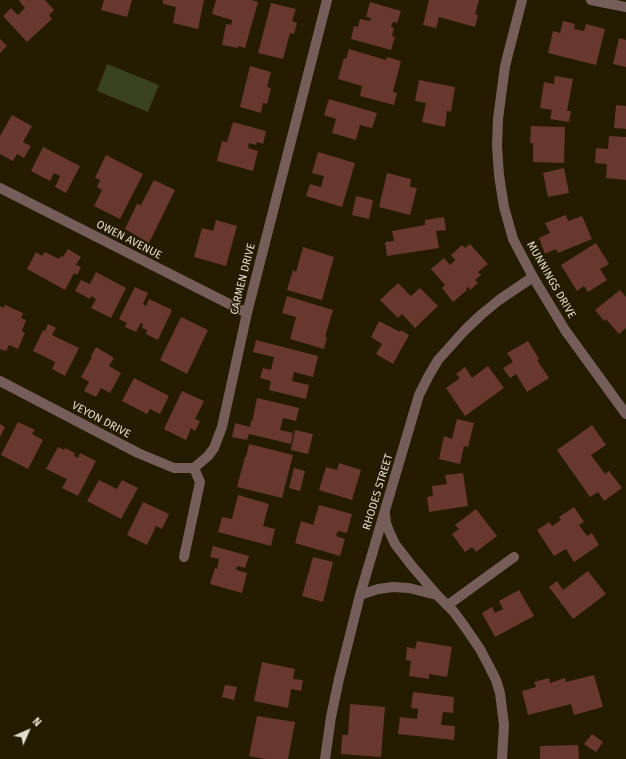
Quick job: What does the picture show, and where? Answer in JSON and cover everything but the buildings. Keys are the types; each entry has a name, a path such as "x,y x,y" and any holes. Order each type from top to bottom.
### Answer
{"street":[{"name":"CARMEN DRIVE","path":"194,468 208,456 214,448 222,427 247,313 327,0"},
{"name":"MUNNINGS DRIVE","path":"522,0 505,66 498,119 498,175 504,207 513,239 533,277 565,330 626,414"},
{"path":"591,0 626,7"},
{"name":"OWEN AVENUE","path":"0,188 247,313"},
{"name":"RHODES STREET","path":"325,759 331,717 339,679 360,595 419,395 438,360 465,330 499,300 533,277"},
{"name":"VEYON DRIVE","path":"0,381 138,453 174,468 194,468"},
{"path":"184,556 200,482 194,468"},
{"path":"385,510 386,523 395,544 437,595 448,605 473,637 496,680 500,693 504,725 502,759"},
{"path":"448,605 514,557"},
{"path":"360,595 378,589 393,587 409,588 437,595"}],"green space":[{"path":"107,64 159,85 148,112 97,91"}]}
